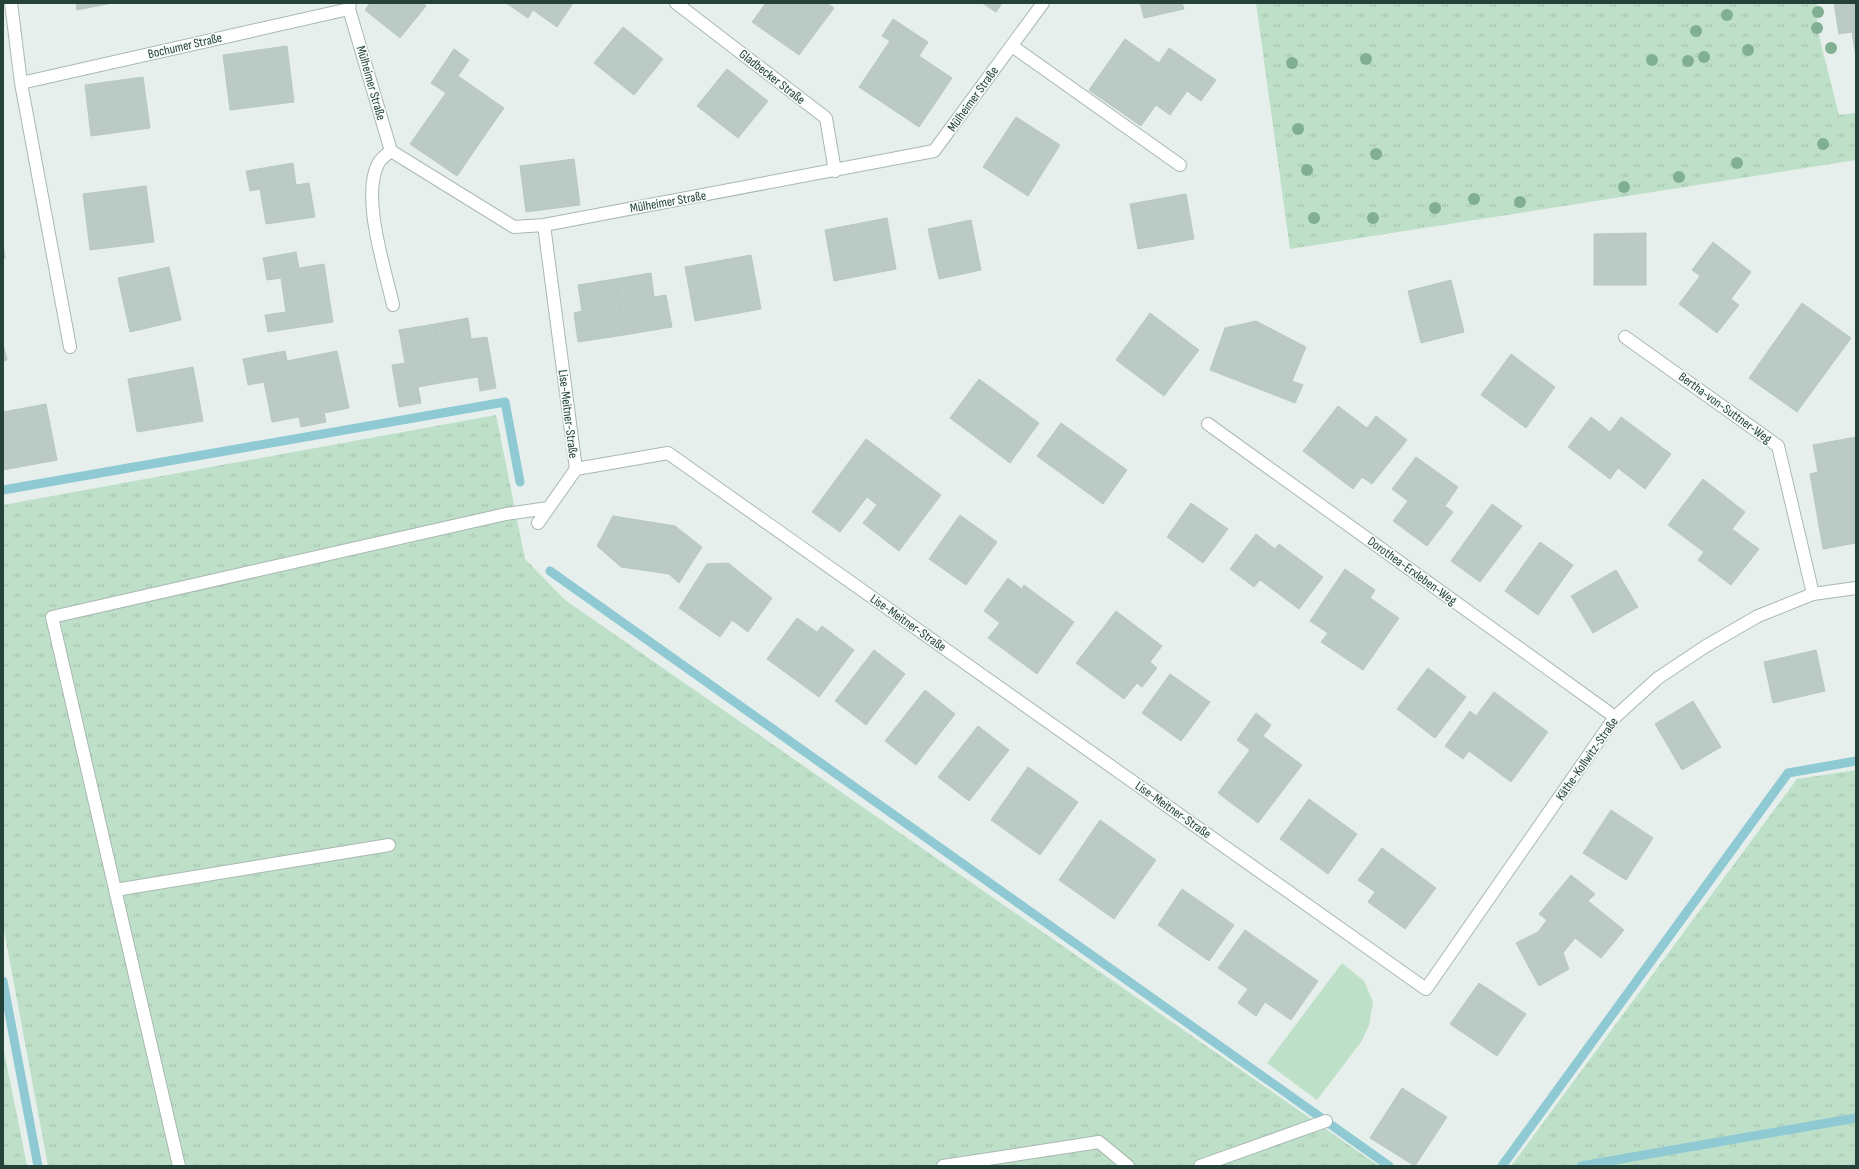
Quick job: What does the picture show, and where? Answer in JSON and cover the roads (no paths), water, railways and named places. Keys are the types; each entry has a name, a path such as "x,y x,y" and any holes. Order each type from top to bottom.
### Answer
{"street":[{"path":"11,3 21,83 70,347"},
{"name":"Gladbecker Straße","path":"676,3 826,118 835,171"},
{"name":"Mülheimer Straße","path":"350,6 391,150 514,227 544,225 934,151 1044,3"},
{"name":"Bochumer Straße","path":"21,83 350,6"},
{"path":"1012,46 1180,165"},
{"path":"391,150 378,164 372,189 373,220 393,305"},
{"name":"Lise-Meitner-Straße","path":"544,225 576,469 668,453 1426,989"},
{"name":"Bertha-von-Suttner-Weg","path":"1625,337 1778,446 1813,594"},
{"name":"Dorothea-Erxleben-Weg","path":"1208,424 1616,717"},
{"path":"538,523 576,469"},
{"path":"179,1166 52,617 506,514 548,508"},
{"name":"Käthe-Kollwitz-Straße","path":"1426,989 1616,717 1658,678 1706,646 1758,616 1813,594 1856,588"},
{"path":"115,890 389,844"},
{"path":"1200,1166 1326,1121"},
{"path":"943,1166 1100,1142 1128,1166"}],"waterway":[{"path":"3,490 505,402 520,482"},
{"path":"550,571 1389,1166"},
{"path":"1502,1166 1788,773 1856,761"},
{"path":"3,981 38,1166"},
{"path":"1581,1166 1856,1118"}]}
